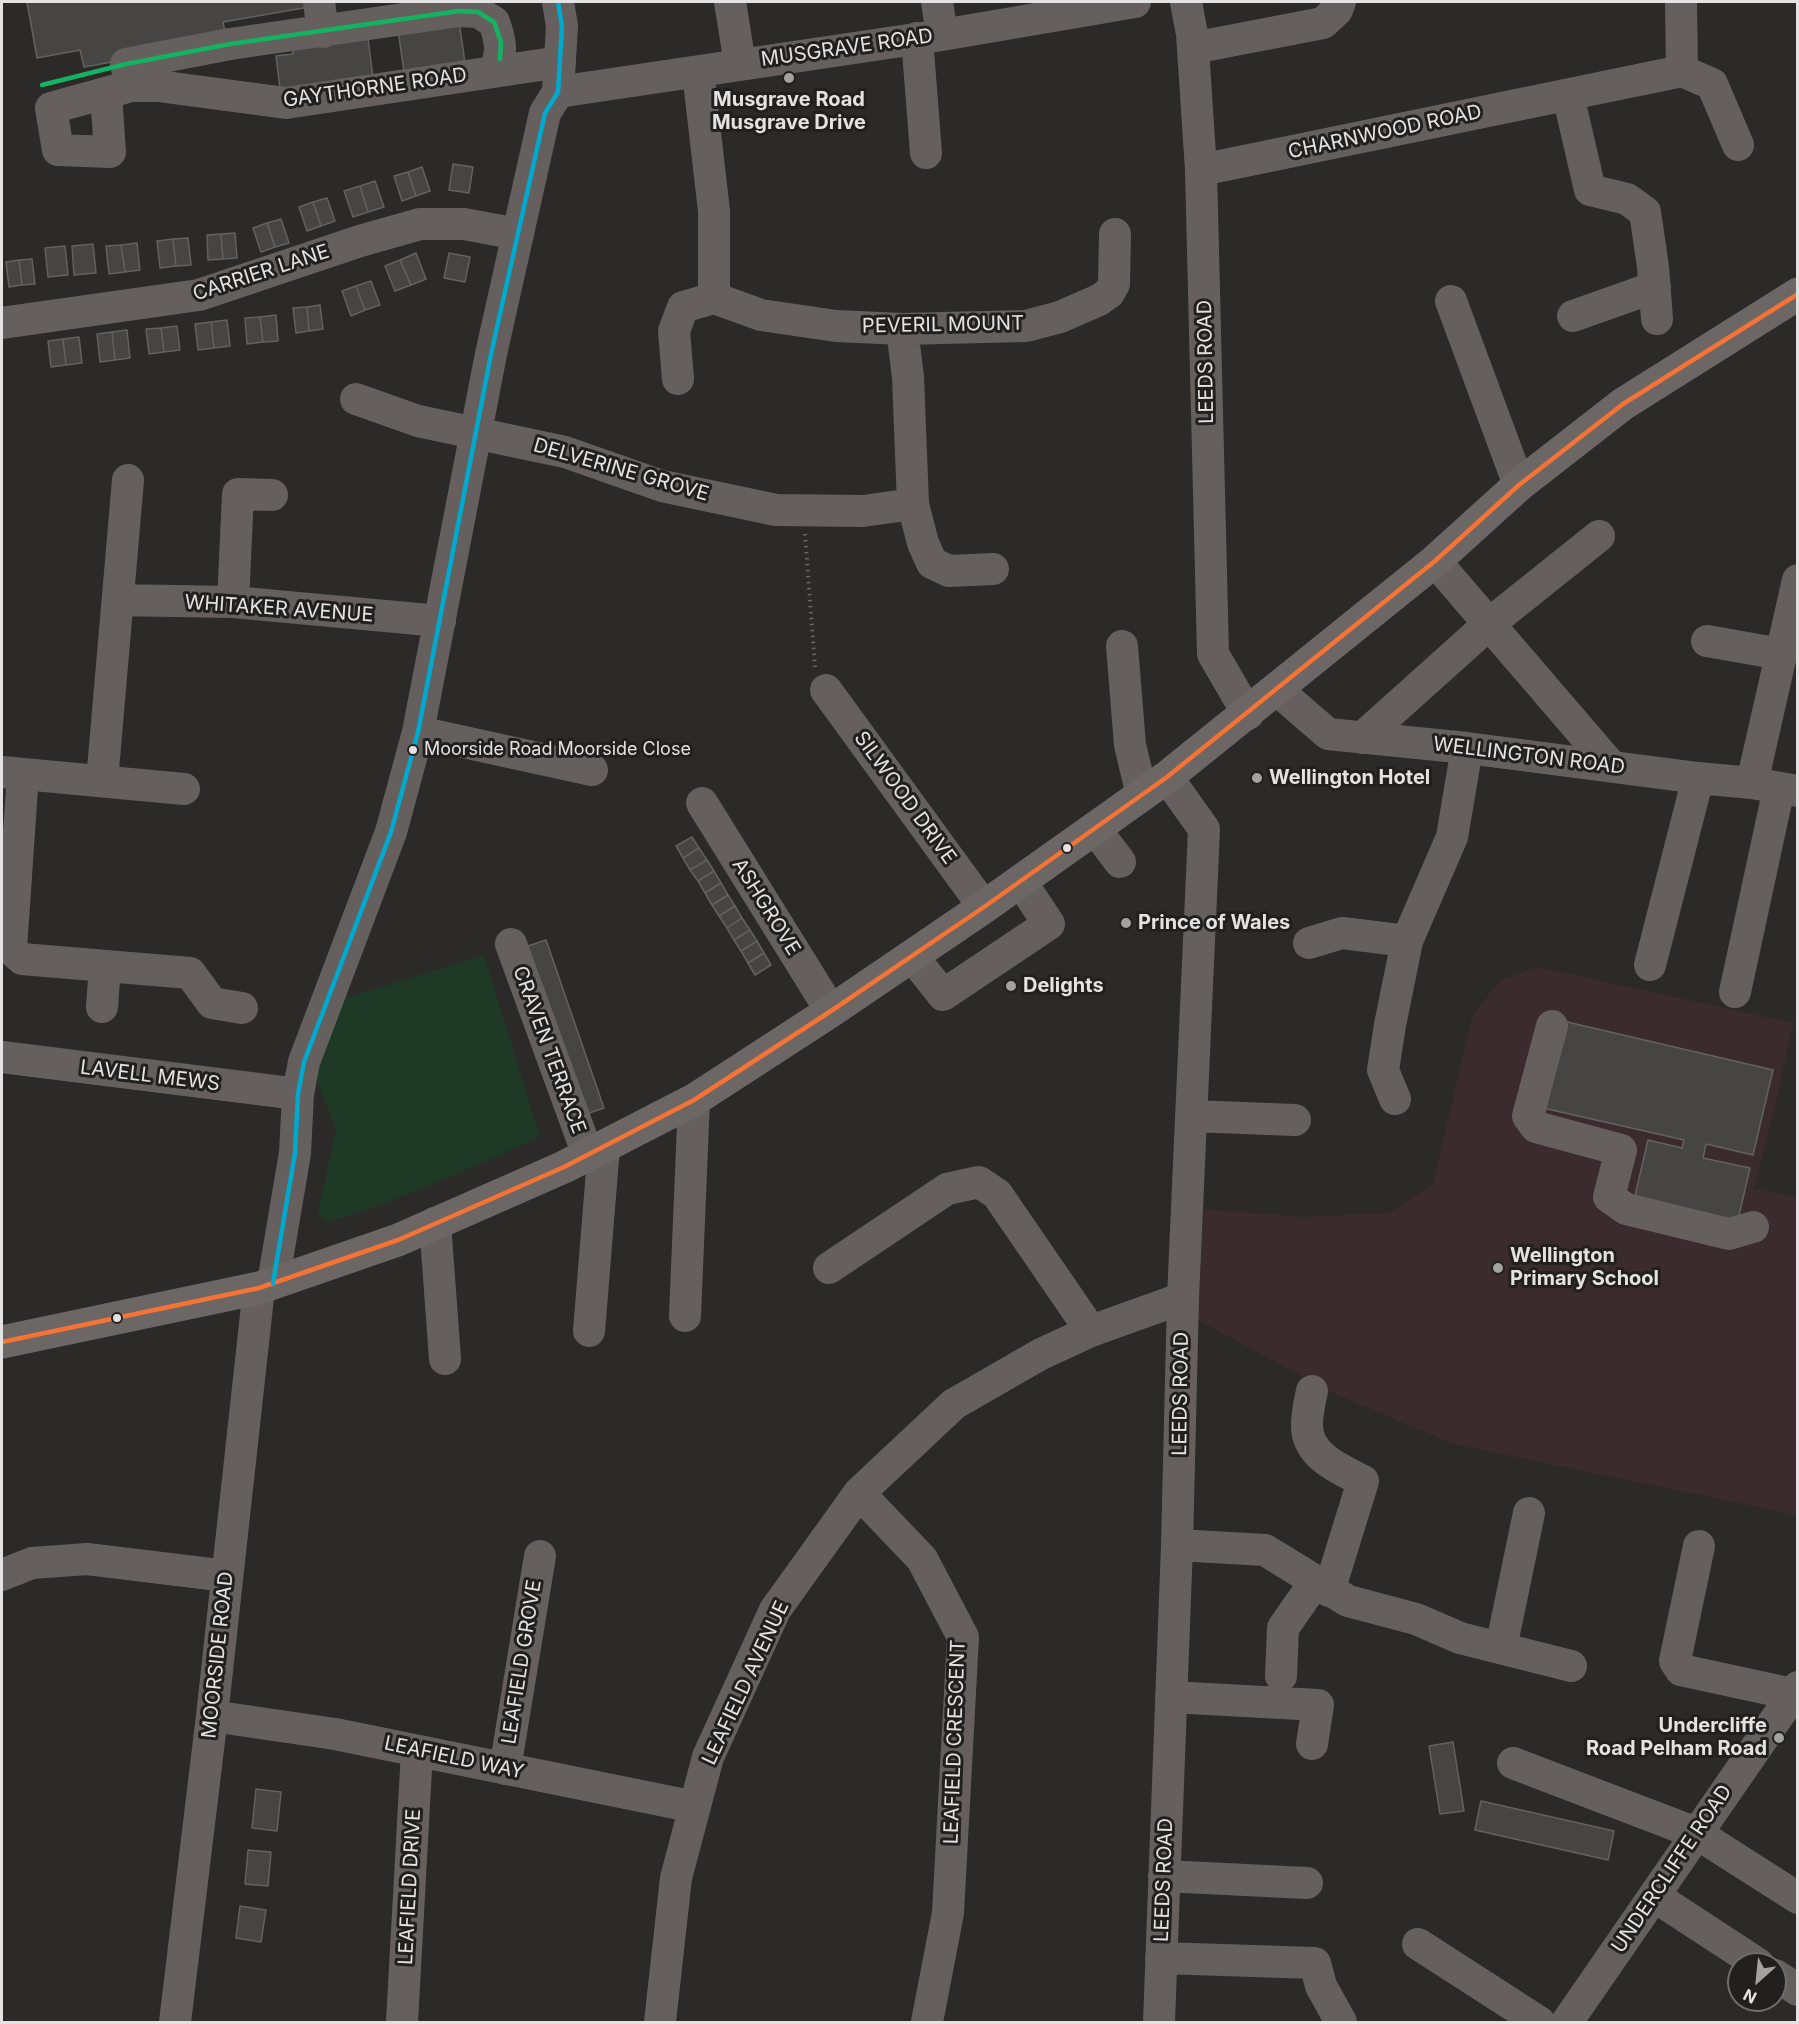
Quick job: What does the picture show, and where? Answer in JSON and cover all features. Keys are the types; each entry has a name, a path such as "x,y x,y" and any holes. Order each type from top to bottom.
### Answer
{"highway":[{"path":"2,1342 266,1286 398,1240 596,1151 694,1100 831,1011 1021,882 1155,786 1248,714 1435,561 1519,484 1623,404 1797,294"}],"street":[{"name":"MOORSIDE ROAD","path":"175,2022 227,1576 266,1286 295,1153 298,1094 304,1062 391,832 418,732 491,354 545,113 559,77 562,26 558,2"},
{"path":"730,2 740,64"},
{"path":"926,153 929,36 937,2"},
{"name":"MUSGRAVE ROAD","path":"559,77 698,72 1135,2"},
{"name":"LEEDS ROAD","path":"1186,2 1193,48 1201,170 1213,654 1248,714"},
{"path":"1193,48 1323,23 1337,10 1340,2"},
{"path":"1681,2 1682,71 1712,84 1738,145"},
{"name":"GAYTHORNE ROAD","path":"494,72 500,59 501,42 494,22 478,12 321,17 230,44 126,64 118,89 158,86 286,103 494,72 559,77"},
{"name":"CHARNWOOD ROAD","path":"1201,170 1682,71"},
{"path":"678,379 674,331 682,307 714,298 714,211 698,72"},
{"path":"1568,94 1590,190 1627,199 1645,212 1657,319"},
{"name":"CARRIER LANE","path":"2,323 199,295 328,251 420,224 464,224 518,234"},
{"name":"PEVERIL MOUNT","path":"714,298 762,315 836,326 902,329 1026,326 1060,317 1099,300 1109,293 1114,284 1115,234"},
{"path":"1573,316 1655,287"},
{"path":"1451,301 1519,484"},
{"path":"902,329 908,377 913,504 923,543 932,563 949,571 993,569"},
{"name":"DELVERINE GROVE","path":"356,399 418,421 565,452 662,486 776,510 863,511 913,504"},
{"path":"107,781 128,480"},
{"path":"233,602 238,494 272,495"},
{"path":"1362,738 1489,624 1599,536"},
{"path":"1435,561 1611,766"},
{"path":"1735,992 1776,787 1781,654 1797,580"},
{"name":"WHITAKER AVENUE","path":"118,600 233,602 440,621"},
{"path":"1707,641 1781,654"},
{"path":"1122,646 1130,745 1155,786"},
{"name":"WELLINGTON ROAD","path":"1276,689 1328,734 1467,748 1776,787"},
{"name":"SILWOOD DRIVE","path":"826,690 984,907"},
{"path":"418,732 592,770"},
{"path":"1395,1099 1383,1070 1389,1026 1407,941 1452,837 1467,748"},
{"path":"184,789 12,773 10,949 22,959 190,973 212,1003 242,1008"},
{"path":"1650,965 1698,778"},
{"name":"LEEDS ROAD","path":"1155,786 1204,829 1184,1298 1159,2022"},
{"name":"ASHGROVE","path":"702,803 831,1011"},
{"path":"1095,829 1120,862"},
{"path":"912,956 943,995 1049,924 1021,882"},
{"path":"1309,943 1342,933 1407,941"},
{"name":"CRAVEN TERRACE","path":"511,944 596,1151"},
{"path":"102,1007 105,966"},
{"path":"1552,1026 1528,1116 1536,1127 1621,1150 1609,1197 1626,1209 1729,1234 1753,1227"},
{"name":"LAVELL MEWS","path":"2,1057 298,1094"},
{"path":"685,1316 694,1100"},
{"path":"1191,1116 1295,1120"},
{"path":"590,1331 596,1151"},
{"path":"829,1268 947,1189 979,1182 997,1194 1090,1331"},
{"path":"435,1223 445,1359"},
{"name":"LEAFIELD AVENUE","path":"660,2022 676,1878 708,1757 776,1610 859,1493 954,1404 1041,1354 1090,1331 1184,1298"},
{"path":"1281,1676 1283,1628 1322,1586 1364,1481 1321,1457 1311,1442 1306,1425 1312,1391"},
{"name":"LEAFIELD CRESCENT","path":"859,1493 922,1559 963,1637 948,1913 927,2022"},
{"path":"1501,1648 1529,1514"},
{"path":"1177,1545 1264,1550 1348,1601 1416,1619 1460,1638 1571,1666"},
{"path":"1699,1546 1675,1661 1681,1670 1795,1690"},
{"name":"LEAFIELD GROVE","path":"505,1769 540,1556"},
{"path":"2,1575 32,1563 87,1559 227,1576"},
{"name":"UNDERCLIFFE ROAD","path":"1567,2022 1795,1690"},
{"path":"1171,1697 1318,1705 1312,1744"},
{"name":"LEAFIELD WAY","path":"212,1716 335,1734 694,1808"},
{"name":"LEAFIELD DRIVE","path":"402,2022 417,1751"},
{"path":"1513,1763 1696,1833 1797,1898"},
{"path":"1164,1876 1307,1883"},
{"path":"1654,1896 1740,1952"},
{"path":"1418,1944 1539,2022"},
{"path":"1161,1958 1316,1963 1321,1986 1341,2022"}],"path":[{"path":"803,510 815,666 826,690"}],"shaded area":[{"name":"Wellington Primary School","path":"1538,967 1793,1023 1754,1189 1797,1197 1797,1515 1453,1444 1333,1393 1194,1318 1202,1209 1303,1217 1389,1213 1433,1184 1472,1017 1499,981"}],"green space":[{"path":"484,955 540,1137 408,1194 326,1222 318,1213 336,1130 315,1076 343,999"}],"building":[{"path":"27,2 308,2 309,7 223,22 225,32 218,43 84,67 80,50 37,58"},
{"path":"459,21 465,63 404,72 398,30"},
{"path":"367,30 373,78 280,89 276,56 293,54 291,39"},
{"path":"453,164 473,167 469,193 449,190"},
{"path":"422,167 430,191 416,196 408,172"},
{"path":"408,172 416,196 402,201 394,176"},
{"path":"375,181 384,207 368,212 360,186"},
{"path":"360,186 368,212 353,217 344,191"},
{"path":"327,198 335,221 321,226 313,202"},
{"path":"313,202 321,226 307,231 299,207"},
{"path":"281,219 289,243 275,247 267,223"},
{"path":"267,223 275,247 261,252 253,228"},
{"path":"235,233 237,258 223,259 221,234"},
{"path":"221,234 223,259 208,260 207,235"},
{"path":"188,238 191,265 176,266 173,239"},
{"path":"173,239 176,266 160,268 157,241"},
{"path":"137,243 140,270 125,272 121,245"},
{"path":"93,244 96,273 74,275 72,246"},
{"path":"121,245 125,272 109,274 106,246"},
{"path":"65,246 68,275 48,277 45,248"},
{"path":"416,253 426,279 411,285 400,260"},
{"path":"449,253 470,257 465,282 444,278"},
{"path":"32,259 35,284 22,285 19,260"},
{"path":"19,260 22,285 9,287 6,262"},
{"path":"400,260 411,285 395,291 385,266"},
{"path":"371,281 380,305 365,310 356,286"},
{"path":"356,286 365,310 351,316 342,291"},
{"path":"320,305 323,329 309,331 307,307"},
{"path":"307,307 309,331 296,333 293,308"},
{"path":"276,315 278,341 263,342 260,317"},
{"path":"260,317 263,342 247,344 245,318"},
{"path":"227,320 230,346 214,348 211,322"},
{"path":"211,322 214,348 198,350 195,324"},
{"path":"177,326 180,350 164,352 161,328"},
{"path":"161,328 164,352 149,354 146,329"},
{"path":"127,330 130,358 115,360 112,332"},
{"path":"112,332 115,360 100,362 97,334"},
{"path":"79,337 82,363 66,365 63,339"},
{"path":"63,339 66,365 51,367 48,341"},
{"path":"692,837 699,848 683,858 676,846"},
{"path":"699,848 707,860 690,870 683,858"},
{"path":"707,860 714,871 698,881 690,870"},
{"path":"714,871 721,883 705,893 698,881"},
{"path":"721,883 728,895 712,905 705,893"},
{"path":"728,895 735,906 719,916 712,905"},
{"path":"735,906 742,918 727,928 719,916"},
{"path":"742,918 750,930 734,940 727,928"},
{"path":"750,930 757,941 741,951 734,940"},
{"path":"546,940 604,1108 580,1116 522,948"},
{"path":"757,941 764,953 748,963 741,951"},
{"path":"764,953 771,965 755,975 748,963"},
{"path":"1563,1021 1773,1070 1753,1155 1706,1144 1703,1158 1750,1168 1737,1224 1634,1200 1648,1140 1682,1148 1684,1140 1543,1108"},
{"path":"1453,1742 1464,1811 1440,1814 1429,1746"},
{"path":"256,1789 281,1792 277,1831 252,1828"},
{"path":"1481,1801 1614,1831 1608,1860 1475,1830"},
{"path":"248,1850 271,1852 268,1886 245,1884"},
{"path":"240,1906 266,1910 261,1942 236,1938"}],"transit line":[{"path":"273,1283 295,1153 298,1094 304,1062 391,832 418,732 491,354 545,113 558,92 562,26 558,2"},
{"path":"42,85 126,64 230,44 459,11 478,12 494,22 501,42 500,59"},
{"path":"2,1342 259,1288 398,1240 564,1167 694,1100 831,1011 984,907 1167,777 1435,561 1519,485 1623,404 1798,294"}],"place":[{"name":"Musgrave Road Musgrave Drive","path":"789,78"},
{"name":"Moorside Road Moorside Close","path":"413,750"},
{"name":"Wellington Hotel","path":"1257,778"},
{"name":"Prince of Wales","path":"1126,923"},
{"name":"Delights","path":"1011,986"},
{"name":"Wellington Primary School","path":"1498,1268"},
{"name":"Undercliffe Road Pelham Road","path":"1779,1738"}]}
